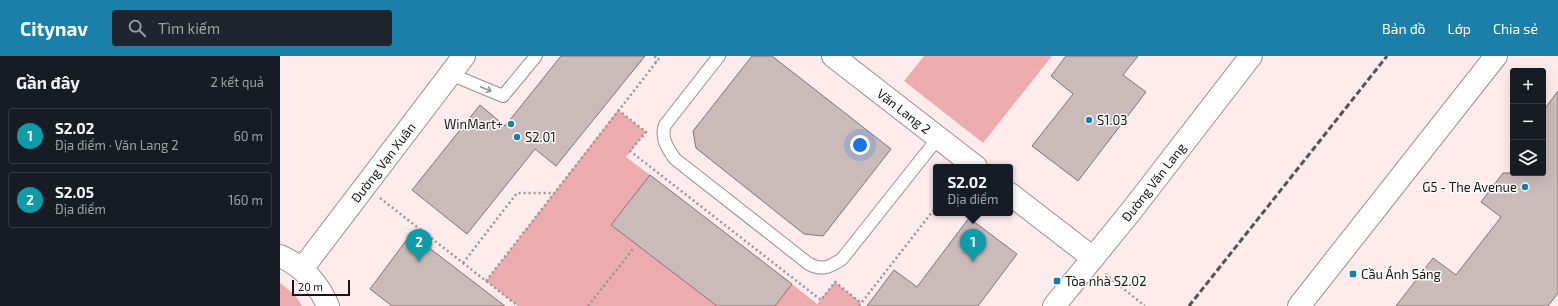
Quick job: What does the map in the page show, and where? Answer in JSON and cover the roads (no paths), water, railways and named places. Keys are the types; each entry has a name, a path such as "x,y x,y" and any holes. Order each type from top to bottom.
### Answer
{"street":[{"name":"Đường Vạn Xuân","path":"302,269 464,56"},
{"name":"Văn Lang 2","path":"832,56 972,164"},
{"name":"Đường Văn Lang","path":"1054,306 1099,266 1251,56"},
{"path":"1299,306 1496,56"},
{"path":"1013,196 1099,266"},
{"path":"280,256 302,269 314,280 323,294 328,306"}],"lane":[{"path":"450,74 503,96 536,56"},
{"path":"719,56 665,125 662,131 667,148 675,159 809,264 817,268 826,268 842,259 938,138"}],"railway":[{"path":"1189,306 1387,56"}],"place":[{"name":"S1.03","path":"1089,120"},
{"name":"WinMart+","path":"511,124"},
{"name":"S2.01","path":"517,137"},
{"name":"G5 - The Avenue","path":"1525,187"},
{"name":"S2.05","path":"419,262"},
{"name":"S2.02","path":"973,262"},
{"name":"Cầu Ánh Sáng","path":"1353,274"},
{"name":"Tòa nhà S2.02","path":"1057,281"}]}
